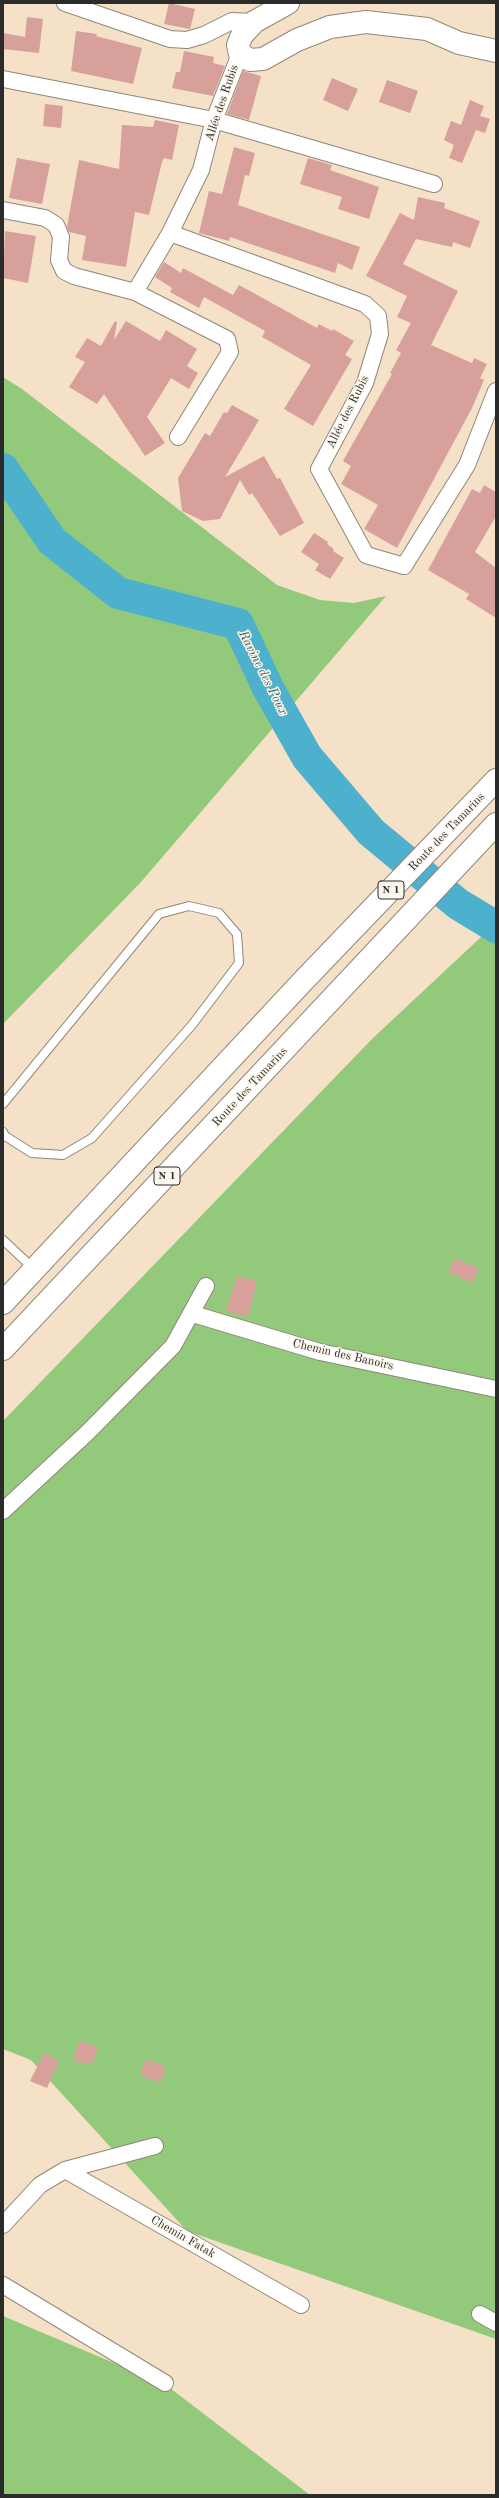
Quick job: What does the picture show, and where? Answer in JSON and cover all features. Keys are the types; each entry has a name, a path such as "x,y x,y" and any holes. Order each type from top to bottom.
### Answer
{"main road":[{"path":"288,3 254,22 242,35 238,45 240,54 250,60 264,59 297,40 330,27 366,22 427,29 459,43 496,51"},
{"name":"Route des Tamarins","path":"3,1303 304,980 496,780"},
{"name":"Route des Tamarins","path":"3,1349 496,824"}],"street":[{"path":"65,3 170,39 188,40 232,21 254,22"},
{"name":"Allée des Rubis","path":"240,54 214,120 201,170 170,233 365,304 378,316 380,334 365,383 319,469 366,555 404,566 467,465 496,391"},
{"path":"3,79 214,120 434,184"},
{"path":"3,210 45,218 56,225 61,238 59,260 64,271 74,276 135,292 227,339 230,352 178,437"},
{"path":"135,292 170,233"},
{"path":"3,1511 87,1433 173,1346 192,1314 206,1286"},
{"name":"Chemin des Banoirs","path":"192,1314 320,1352 496,1389"},
{"path":"3,2225 40,2185 65,2170 155,2146"},
{"name":"Chemin Fatak","path":"65,2170 301,2305"},
{"path":"3,2284 164,2383"},
{"path":"480,2314 496,2323"}],"lane":[{"path":"3,1104 158,914 189,906 219,913 237,934 239,963 192,1025 92,1138 63,1155 32,1153 5,1136 3,1132"},
{"path":"3,1240 35,1269"}],"green space":[{"path":"3,377 22,389 277,585 320,600 354,603 386,596 141,882 3,1024"},
{"path":"496,923 496,2339 187,2231 31,2060 3,2049 3,1421 372,1039"},
{"path":"3,2316 166,2385 310,2495 3,2495"}],"building":[{"path":"169,3 195,9 190,29 164,24"},
{"path":"27,17 43,19 39,53 3,49 3,33 25,37"},
{"path":"76,31 97,34 96,36 142,48 133,84 71,71"},
{"path":"184,51 214,57 213,63 225,66 213,96 172,88 176,72 180,72"},
{"path":"243,71 261,76 249,120 227,114"},
{"path":"332,78 358,89 348,111 323,100"},
{"path":"387,80 418,91 410,113 379,102"},
{"path":"470,100 484,106 480,116 490,119 485,133 476,130 462,163 449,158 454,145 444,140 451,121 461,125"},
{"path":"45,104 63,106 61,128 43,126"},
{"path":"155,120 179,125 172,160 164,158 162,162 149,215 135,212 126,267 82,260 86,236 69,232 67,227 79,160 119,169 122,125 153,127"},
{"path":"234,147 255,153 249,176 245,175 238,205 360,247 352,270 338,263 335,273 230,237 229,241 199,233 209,191 222,194"},
{"path":"17,158 50,164 42,204 9,198"},
{"path":"308,158 332,165 330,170 379,187 369,219 338,209 342,197 300,184"},
{"path":"418,197 445,203 444,208 480,221 470,248 453,242 452,247 416,239 403,264 458,291 431,345 472,363 474,358 487,364 480,378 484,380 472,408 397,548 364,529 378,505 341,484 351,466 343,461 392,374 390,373 401,353 396,350 411,323 397,317 407,296 366,276 400,213 414,220"},
{"path":"5,231 36,236 28,283 3,278"},
{"path":"164,262 181,273 183,268 233,295 239,285 317,328 319,324 332,331 333,329 354,341 345,355 352,359 313,426 284,409 311,365 262,337 265,331 204,297 199,308 170,292 172,288 155,277"},
{"path":"115,321 117,322 114,340 126,321 160,341 166,330 197,349 187,366 198,373 189,389 171,378 147,417 165,443 145,456 104,394 97,404 69,387 85,362 75,357 87,338 101,346"},
{"path":"232,405 259,420 225,477 264,456 277,479 280,478 304,523 280,536 252,493 249,495 240,480 220,519 203,521 182,511 178,478 205,433 210,436 224,412 227,413"},
{"path":"484,485 496,492 496,516 475,552 496,568 496,618 466,599 469,594 428,570 472,489 480,493"},
{"path":"314,533 328,542 327,544 334,549 333,551 344,558 330,579 315,570 319,564 301,552"},
{"path":"455,1258 479,1269 472,1283 448,1272"},
{"path":"237,1276 257,1281 248,1317 226,1311"},
{"path":"79,2041 98,2047 92,2065 73,2060"},
{"path":"44,2053 59,2061 47,2088 30,2081"},
{"path":"146,2059 166,2067 160,2083 140,2075"}],"waterway":[{"name":"Ravine des Poux","path":"3,469 52,541 118,593 238,624 268,688 307,757 371,832 458,904 496,927"}]}
